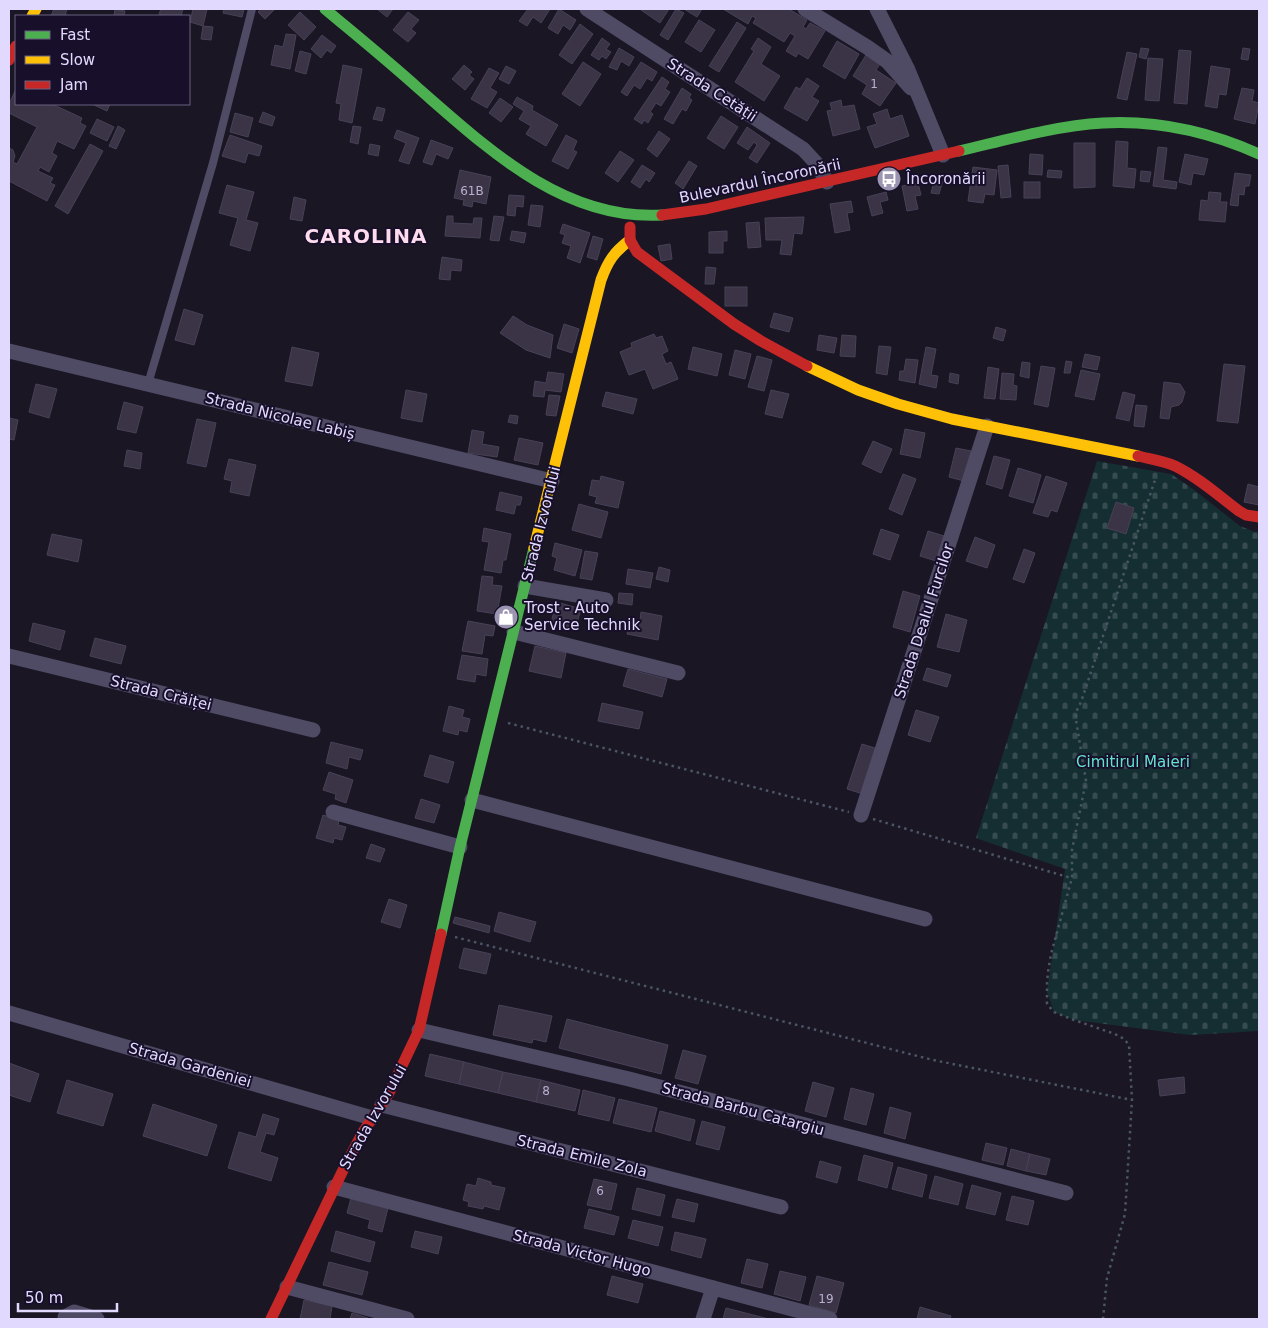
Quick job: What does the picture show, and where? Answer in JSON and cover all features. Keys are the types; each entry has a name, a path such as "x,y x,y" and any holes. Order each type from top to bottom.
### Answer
{"street":[{"name":"Bulevardul Încoronării","path":"325,9 503,160 530,178 561,194 587,204 631,214 689,212 1064,128 1101,123 1136,122 1196,131 1231,142 1259,154"},
{"name":"Strada Cetății","path":"587,9 803,149 817,164 827,182"},
{"path":"805,9 887,61 920,98"},
{"path":"877,9 908,70 943,155"},
{"path":"9,60 15,48"},
{"path":"631,214 630,240 636,252 734,324 809,367 858,390 898,404 952,419 1161,461 1191,475 1239,511 1246,515 1259,517"},
{"name":"Strada Izvorului","path":"270,1319 334,1187 372,1118 390,1093 419,1030 460,847 601,280 608,262 615,251 630,240"},
{"name":"Strada Nicolae Labiș","path":"9,351 552,481"},
{"name":"Strada Dealul Furcilor","path":"861,816 987,426"},
{"path":"525,586 606,600"},
{"path":"514,632 678,673"},
{"name":"Strada Crăiței","path":"9,656 314,730"},
{"path":"472,800 925,919"},
{"path":"333,812 460,847"},
{"name":"Strada Gardeniei","path":"9,1013 372,1118"},
{"name":"Strada Barbu Catargiu","path":"419,1030 638,1082 1066,1193"},
{"name":"Strada Emile Zola","path":"382,1105 781,1207"},
{"name":"Strada Victor Hugo","path":"334,1187 830,1319"},
{"path":"287,1287 407,1319"},
{"path":"703,1319 713,1288"},
{"path":"65,1319 65,1317 74,1312 97,1319"}],"lane":[{"path":"148,384 213,163 252,9"}],"path":[{"path":"1103,1319 1107,1278 1125,1214 1132,1100 1129,1045 1124,1039 1115,1034 1054,1012 1048,1004 1046,983 1051,954 1072,878 1072,850 1086,781 1076,712 1161,461"},
{"path":"492,718 861,816 1072,878"},
{"path":"441,933 934,1060 1132,1100"}],"green space":[{"name":"Cimitirul Maieri","path":"1097,461 1171,474 1240,526 1255,532 1259,531 1259,1031 1190,1035 1074,1020 1054,1012 1047,992 1065,869 976,838"}],"building":[{"path":"54,9 67,9 65,15 51,15"},
{"path":"115,9 125,11 124,15 114,15"},
{"path":"161,9 183,9 181,15 159,14"},
{"path":"193,9 207,9 203,26 190,22"},
{"path":"224,9 244,9 242,17 223,13"},
{"path":"261,9 275,9 265,19 258,12"},
{"path":"377,9 393,9 387,17"},
{"path":"528,9 550,9 541,23 533,17 527,26 519,21"},
{"path":"559,9 576,20 570,30 563,25 558,34 548,28"},
{"path":"642,9 669,9 660,23"},
{"path":"676,9 684,13 668,40 660,35"},
{"path":"684,9 702,9 697,17"},
{"path":"723,9 789,9 807,20 803,27 806,29 810,23 825,31 808,59 798,53 796,57 786,51 795,36 790,33 784,42 753,23 756,18 752,16 748,24"},
{"path":"300,12 316,27 304,40 288,25"},
{"path":"408,12 419,20 411,29 416,33 408,42 393,30"},
{"path":"699,20 715,30 701,52 685,42"},
{"path":"737,22 746,28 719,72 709,66"},
{"path":"580,24 593,34 572,64 559,55"},
{"path":"203,26 213,27 211,40 201,39"},
{"path":"286,34 296,35 290,69 271,65 275,45 283,47"},
{"path":"322,35 336,46 331,53 327,50 321,58 311,49"},
{"path":"602,38 610,44 606,49 611,52 606,59 602,56 599,60 591,55"},
{"path":"758,38 771,47 761,64 780,76 764,101 735,82 754,51 751,49"},
{"path":"837,41 859,54 845,79 823,66"},
{"path":"619,48 634,57 629,66 621,61 617,70 609,67"},
{"path":"1141,48 1149,49 1146,59 1139,57"},
{"path":"1243,48 1250,49 1248,60 1241,59"},
{"path":"1179,50 1191,51 1187,104 1174,103"},
{"path":"300,51 311,54 306,74 295,71"},
{"path":"1127,52 1137,54 1127,100 1117,98"},
{"path":"866,55 880,64 876,70 896,83 880,106 862,94 867,85 853,76"},
{"path":"1148,58 1163,59 1159,101 1145,100"},
{"path":"583,62 601,74 580,106 562,94"},
{"path":"641,62 657,72 652,81 647,78 640,89 634,85 627,96 621,92"},
{"path":"343,65 362,69 352,123 339,120 341,104 336,103"},
{"path":"464,65 472,72 469,75 474,79 465,90 452,79"},
{"path":"506,66 516,71 509,84 499,79"},
{"path":"1211,66 1230,69 1226,95 1219,94 1217,108 1205,106"},
{"path":"489,68 499,73 490,88 497,92 487,108 471,99"},
{"path":"662,77 669,82 665,89 670,92 661,106 656,103 650,112 653,114 648,123 644,120 642,124 634,119"},
{"path":"807,78 819,86 812,97 819,101 807,121 784,108 796,87 800,89"},
{"path":"682,88 691,94 689,98 692,100 686,111 682,109 673,124 664,119"},
{"path":"1242,88 1254,90 1252,101 1259,103 1255,124 1234,119"},
{"path":"15,91 15,105 54,105 82,118 80,123 86,126 74,149 57,141 52,153 57,156 49,172 40,167 38,171 53,178 50,183 55,185 47,201 9,181 9,148 13,150 15,156 13,162 17,164 37,127 9,113 9,104"},
{"path":"517,97 533,106 532,110 558,125 546,146 526,134 531,126 519,119 524,111 513,104"},
{"path":"500,98 513,107 501,122 489,113"},
{"path":"841,100 842,107 854,105 860,129 833,136 827,111 832,110 830,103"},
{"path":"94,105 110,105 107,111"},
{"path":"377,107 385,109 382,121 373,119"},
{"path":"887,109 890,119 902,115 909,136 875,148 867,127 877,124 873,114"},
{"path":"263,112 275,117 272,126 259,122"},
{"path":"235,113 253,118 248,137 230,132"},
{"path":"721,116 738,127 724,149 707,138"},
{"path":"97,119 114,127 107,141 90,133"},
{"path":"118,126 125,130 116,149 109,146"},
{"path":"353,126 361,127 358,144 350,142"},
{"path":"747,127 770,143 757,163 749,158 757,145 754,142 748,150 737,143"},
{"path":"397,130 419,138 409,164 399,161 406,143 394,138"},
{"path":"659,131 670,139 657,157 647,149"},
{"path":"230,135 262,146 259,156 248,153 245,163 222,156"},
{"path":"566,135 577,141 573,150 577,152 568,169 552,161"},
{"path":"431,140 453,148 448,159 436,154 432,165 423,162"},
{"path":"1116,141 1128,142 1127,168 1136,169 1134,188 1113,186"},
{"path":"1074,143 1095,143 1095,187 1074,188"},
{"path":"90,144 103,151 68,214 55,206"},
{"path":"370,144 380,146 378,156 368,154"},
{"path":"1158,147 1167,148 1163,180 1177,182 1176,189 1153,186"},
{"path":"620,151 634,160 618,182 605,173"},
{"path":"1030,154 1043,155 1042,175 1029,174"},
{"path":"1185,154 1208,159 1204,175 1193,173 1191,185 1179,182"},
{"path":"689,161 697,166 683,189 675,183"},
{"path":"642,165 655,173 649,182 646,179 640,188 631,182"},
{"path":"1008,165 1011,197 1001,198 998,166"},
{"path":"973,167 997,170 994,195 985,194 983,203 968,201"},
{"path":"460,170 491,177 486,204 473,201 472,207 463,205 464,200 454,198"},
{"path":"1048,170 1062,171 1061,178 1047,177"},
{"path":"1141,171 1151,172 1149,182 1140,181"},
{"path":"1235,173 1251,175 1249,186 1245,186 1244,195 1239,194 1238,206 1230,205"},
{"path":"935,178 943,180 939,194 931,193"},
{"path":"1024,182 1040,182 1040,198 1024,198"},
{"path":"918,183 921,195 915,196 918,209 907,211 902,186"},
{"path":"227,185 254,192 246,220 258,223 250,251 230,245 238,218 219,213"},
{"path":"886,192 888,200 880,202 883,213 872,216 867,197"},
{"path":"1209,192 1221,193 1220,202 1227,202 1225,222 1199,220 1201,200 1208,201"},
{"path":"509,195 524,196 523,207 516,206 515,216 507,215"},
{"path":"294,197 306,200 302,221 290,219"},
{"path":"851,201 853,212 847,213 850,230 835,233 830,204"},
{"path":"531,205 543,206 540,227 528,225"},
{"path":"447,216 453,216 453,223 473,224 474,218 482,218 480,238 445,236"},
{"path":"494,216 504,217 499,241 490,240"},
{"path":"804,217 802,234 794,233 791,255 780,254 782,240 766,240 765,218"},
{"path":"759,222 761,247 748,248 746,223"},
{"path":"563,224 590,233 580,263 567,258 571,246 562,243 565,235 560,233"},
{"path":"512,231 526,233 524,243 510,240"},
{"path":"727,231 727,241 723,241 723,253 709,253 709,232"},
{"path":"593,236 603,239 597,260 587,257"},
{"path":"670,244 672,259 661,261 658,246"},
{"path":"442,257 462,260 461,271 451,270 450,280 439,279"},
{"path":"706,267 716,268 714,284 705,284"},
{"path":"725,287 747,287 747,306 725,306"},
{"path":"184,309 203,315 194,345 175,340"},
{"path":"774,313 793,318 789,332 770,327"},
{"path":"513,316 527,325 553,335 550,358 526,350 500,333"},
{"path":"564,324 579,329 572,353 557,348"},
{"path":"996,327 1006,330 1003,341 993,338"},
{"path":"654,334 656,338 662,336 668,351 662,354 666,364 671,362 678,379 653,389 645,369 629,375 620,352 632,347 631,343"},
{"path":"819,335 837,338 834,353 817,350"},
{"path":"842,335 856,336 855,357 840,356"},
{"path":"879,346 891,347 887,375 876,373"},
{"path":"292,347 319,353 312,386 285,381"},
{"path":"693,347 722,354 717,376 688,369"},
{"path":"926,347 936,349 931,375 938,376 936,388 919,384"},
{"path":"735,350 751,354 745,379 729,375"},
{"path":"1085,354 1100,357 1097,370 1082,367"},
{"path":"757,356 772,360 764,391 748,387"},
{"path":"906,359 918,360 915,383 899,380 900,371 904,371"},
{"path":"1066,361 1072,362 1070,373 1064,373"},
{"path":"1022,362 1030,363 1029,378 1020,376"},
{"path":"1224,364 1245,366 1238,423 1217,421"},
{"path":"1041,366 1055,368 1048,407 1034,404"},
{"path":"988,367 999,369 995,399 984,398"},
{"path":"1081,370 1100,374 1094,400 1075,396"},
{"path":"548,372 564,374 561,392 545,390 544,397 533,396 535,381 546,383"},
{"path":"950,373 959,375 958,384 949,382"},
{"path":"1002,373 1014,374 1013,385 1017,386 1016,400 1000,399"},
{"path":"1164,382 1180,384 1185,392 1182,402 1171,407 1169,419 1160,418"},
{"path":"36,384 57,389 49,418 29,412"},
{"path":"406,390 427,394 422,422 401,418"},
{"path":"771,390 789,394 782,418 765,414"},
{"path":"606,392 637,399 633,414 602,406"},
{"path":"1123,392 1135,395 1129,421 1116,418"},
{"path":"549,395 560,396 556,416 546,415"},
{"path":"124,402 143,407 136,433 117,429"},
{"path":"1136,405 1147,406 1144,427 1134,426"},
{"path":"510,415 518,416 517,424 508,422"},
{"path":"9,418 18,420 14,440 9,439"},
{"path":"197,419 216,423 206,467 187,463"},
{"path":"905,429 925,433 920,458 900,454"},
{"path":"472,430 484,432 482,444 499,447 497,457 468,453"},
{"path":"519,438 543,443 538,465 514,460"},
{"path":"873,441 892,449 881,473 862,464"},
{"path":"956,448 971,451 964,481 949,477"},
{"path":"127,450 142,453 140,469 124,466"},
{"path":"994,456 1010,460 1002,489 986,484"},
{"path":"229,459 256,465 249,496 230,492 232,481 224,479"},
{"path":"1018,468 1041,475 1033,503 1009,496"},
{"path":"903,474 916,479 902,515 889,509"},
{"path":"601,476 624,482 618,508 595,503 597,497 589,495 592,480 600,481"},
{"path":"1046,476 1067,483 1057,512 1051,510 1048,517 1033,513"},
{"path":"1248,484 1259,487 1259,505 1244,502"},
{"path":"500,492 522,497 520,505 516,505 514,514 496,510"},
{"path":"1116,502 1134,508 1126,534 1107,528"},
{"path":"579,504 608,512 601,538 572,530"},
{"path":"484,528 511,534 506,560 503,560 501,573 484,570 489,542 482,541"},
{"path":"881,529 899,535 890,560 873,554"},
{"path":"928,531 944,536 936,561 920,556"},
{"path":"52,534 82,540 78,562 47,555"},
{"path":"975,537 995,545 987,568 966,561"},
{"path":"555,543 582,550 575,576 554,570 557,558 552,556"},
{"path":"1024,549 1035,553 1024,583 1013,579"},
{"path":"585,551 598,553 592,580 580,578"},
{"path":"659,567 670,570 668,582 656,579"},
{"path":"628,569 653,573 650,588 626,584"},
{"path":"482,576 493,577 492,585 502,586 497,614 477,611"},
{"path":"903,591 920,596 910,632 893,627"},
{"path":"619,593 633,594 632,605 618,603"},
{"path":"557,602 581,609 575,629 551,622"},
{"path":"641,612 662,616 658,640 627,634 630,620 640,621"},
{"path":"946,614 967,620 959,652 937,647"},
{"path":"468,621 495,626 493,636 485,635 482,654 462,651"},
{"path":"33,623 65,631 60,650 29,641"},
{"path":"95,638 126,646 121,664 90,656"},
{"path":"535,646 566,653 561,678 529,671"},
{"path":"462,655 488,659 486,676 476,674 475,682 457,679"},
{"path":"927,668 951,675 947,687 923,680"},
{"path":"628,669 667,679 662,697 623,686"},
{"path":"602,703 643,712 639,729 598,721"},
{"path":"449,706 464,710 462,717 470,719 467,732 459,730 458,735 443,731"},
{"path":"916,710 939,717 930,742 908,735"},
{"path":"331,742 363,750 360,760 349,757 347,769 326,763"},
{"path":"862,744 878,749 863,794 847,789"},
{"path":"430,755 454,762 448,783 424,776"},
{"path":"329,772 353,780 346,803 335,799 336,794 323,790"},
{"path":"421,799 440,805 434,823 415,818"},
{"path":"323,815 339,820 338,825 346,827 342,840 334,838 333,843 316,838"},
{"path":"371,844 385,849 380,862 366,858"},
{"path":"389,899 407,905 400,928 381,922"},
{"path":"499,912 536,922 530,942 494,931"},
{"path":"455,917 490,926 489,933 453,923"},
{"path":"464,948 491,954 486,974 459,968"},
{"path":"499,1005 552,1016 546,1042 533,1039 532,1043 493,1035"},
{"path":"567,1019 668,1045 661,1074 559,1048"},
{"path":"683,1050 706,1056 698,1084 675,1078"},
{"path":"430,1054 464,1062 459,1084 425,1076"},
{"path":"464,1062 503,1072 498,1093 459,1084"},
{"path":"9,1063 39,1074 30,1102 9,1095"},
{"path":"503,1072 541,1080 536,1102 498,1093"},
{"path":"1184,1077 1185,1093 1160,1096 1158,1080"},
{"path":"67,1080 113,1094 103,1126 57,1113"},
{"path":"541,1080 580,1090 575,1111 536,1102"},
{"path":"813,1082 834,1088 826,1117 805,1111"},
{"path":"851,1088 874,1094 866,1125 844,1119"},
{"path":"583,1090 615,1098 609,1121 578,1114"},
{"path":"619,1099 657,1108 651,1132 613,1123"},
{"path":"153,1104 217,1125 207,1156 143,1136"},
{"path":"890,1107 911,1113 905,1139 884,1133"},
{"path":"660,1111 695,1120 690,1141 655,1131"},
{"path":"263,1114 279,1119 274,1135 266,1133 260,1152 278,1158 271,1181 228,1168 239,1132 256,1137"},
{"path":"702,1121 725,1127 719,1150 696,1144"},
{"path":"986,1143 1007,1148 1003,1165 982,1160"},
{"path":"1011,1149 1030,1154 1026,1171 1007,1166"},
{"path":"1030,1154 1050,1159 1046,1175 1026,1171"},
{"path":"864,1155 893,1163 887,1188 858,1180"},
{"path":"820,1161 841,1167 837,1183 816,1177"},
{"path":"898,1167 927,1175 922,1197 892,1189"},
{"path":"935,1176 963,1184 958,1205 929,1198"},
{"path":"478,1178 491,1182 491,1185 505,1188 499,1210 484,1206 483,1209 468,1206 469,1202 463,1200 467,1184 476,1186"},
{"path":"594,1179 617,1184 611,1210 587,1205"},
{"path":"972,1185 1001,1193 995,1215 966,1208"},
{"path":"637,1188 665,1195 660,1216 632,1209"},
{"path":"1012,1196 1034,1201 1028,1225 1006,1220"},
{"path":"351,1198 388,1208 382,1232 368,1228 370,1220 347,1213"},
{"path":"677,1199 698,1204 694,1222 672,1217"},
{"path":"589,1209 619,1217 614,1235 584,1228"},
{"path":"633,1220 663,1227 658,1246 628,1238"},
{"path":"336,1231 375,1242 370,1262 331,1251"},
{"path":"415,1231 442,1237 438,1254 411,1247"},
{"path":"675,1232 706,1239 701,1258 671,1250"},
{"path":"747,1259 768,1264 762,1288 741,1283"},
{"path":"329,1262 368,1272 362,1295 323,1285"},
{"path":"780,1271 806,1277 800,1301 774,1294"},
{"path":"612,1276 643,1284 638,1303 607,1295"},
{"path":"817,1276 844,1283 836,1313 809,1305"},
{"path":"304,1300 332,1306 330,1319 300,1319"},
{"path":"920,1307 951,1316 950,1319 917,1319"},
{"path":"726,1308 769,1319 723,1319"},
{"path":"352,1313 368,1318 368,1319 350,1319"}],"traffic: fast":[{"path":"325,9 471,134 529,176 559,193 592,206 626,214 662,215"},
{"path":"959,151 1066,127 1103,123 1143,123 1183,129 1222,139 1259,154"},
{"path":"441,934 460,847 534,548"}],"traffic: slow":[{"path":"33,15 36,9"},
{"path":"534,548 601,280 612,257 630,240"},
{"path":"807,366 858,390 898,404 952,419 1138,456"}],"traffic: jam":[{"path":"9,60 15,48"},
{"path":"662,215 706,209 959,151"},
{"path":"630,227 630,240 637,252 734,324 807,366"},
{"path":"1138,456 1162,461 1184,470 1239,511 1246,515 1259,517"},
{"path":"271,1319 346,1164 363,1132 389,1093 419,1030 441,934"}],"place":[{"name":"Încoronării","path":"889,179"},
{"name":"Trost - Auto Service Technik","path":"506,617"}],"district":[{"name":"CAROLINA","path":"366,236"}]}
